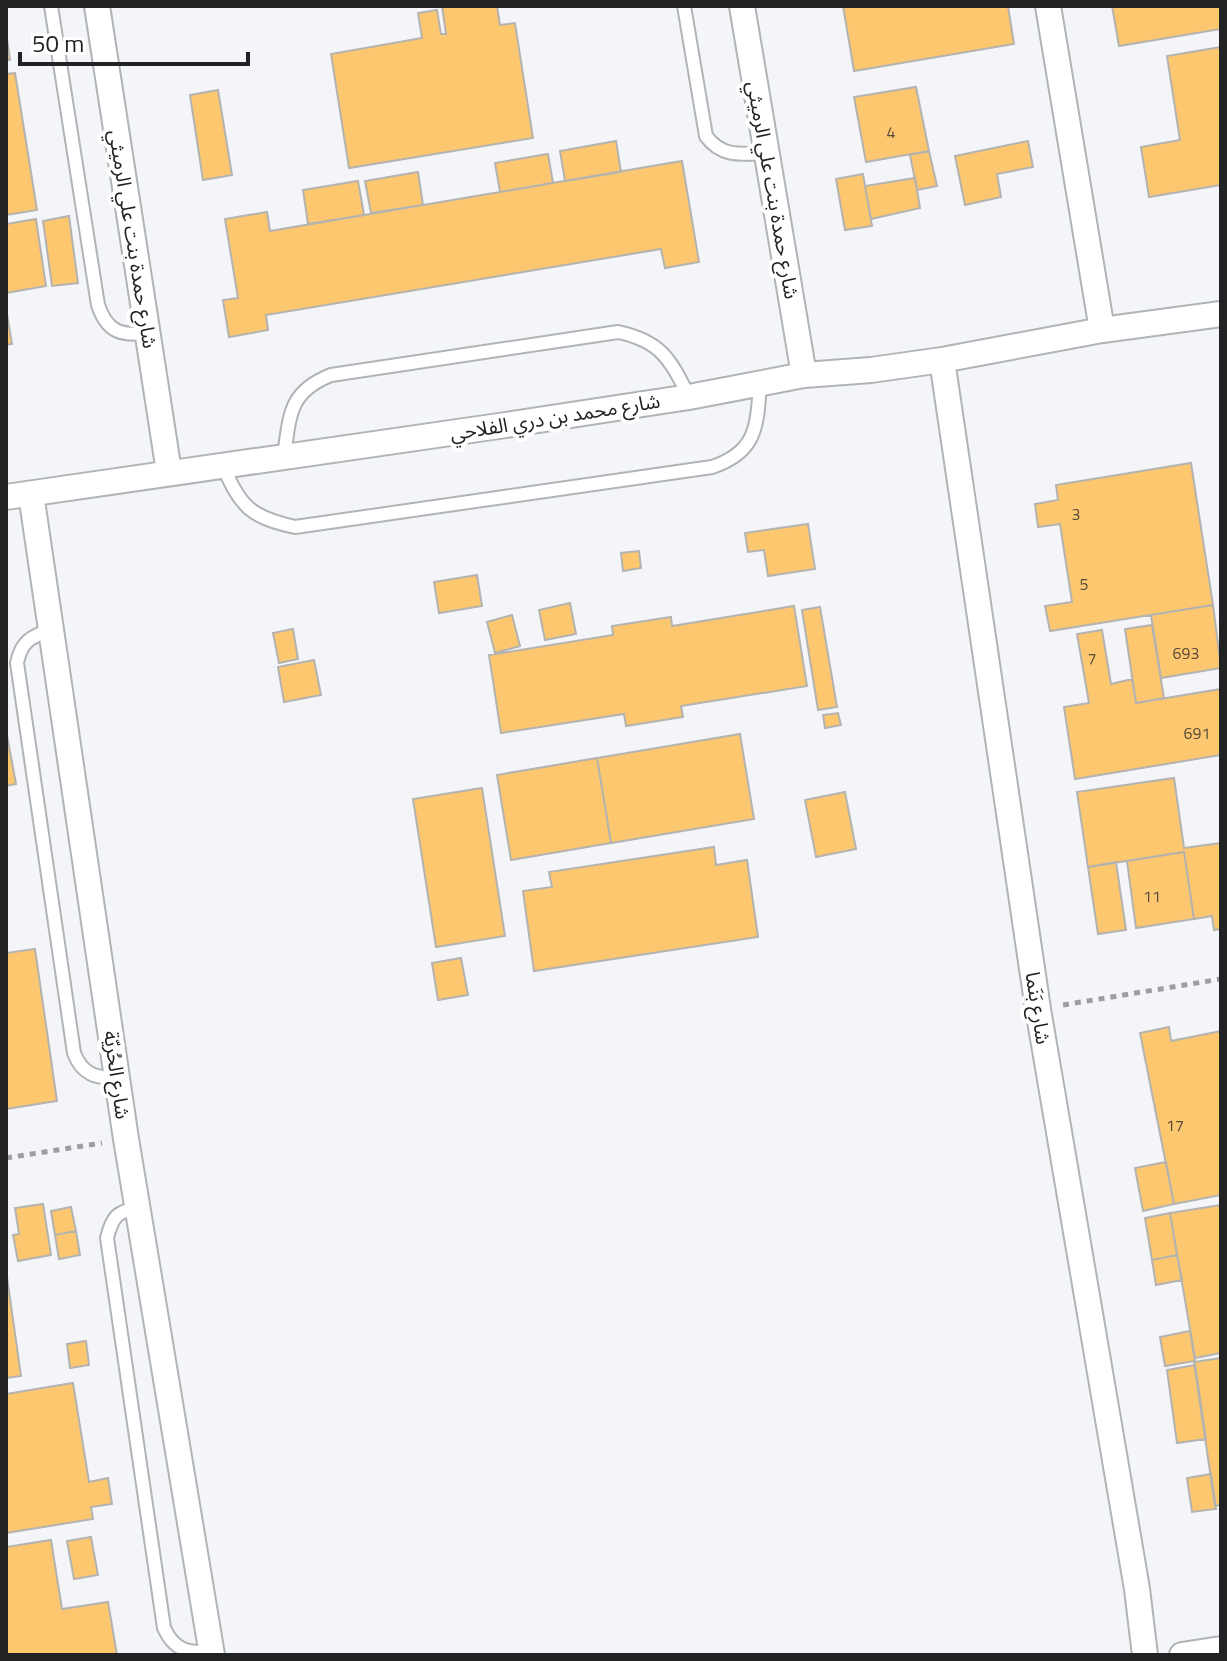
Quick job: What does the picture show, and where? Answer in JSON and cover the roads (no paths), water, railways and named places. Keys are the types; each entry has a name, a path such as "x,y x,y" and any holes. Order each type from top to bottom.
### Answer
{"street":[{"name":"شارع حمدة بنت علي الرميثي","path":"97,6 169,472"},
{"name":"شارع حمدة بنت علي الرميثي","path":"742,6 804,375"},
{"path":"1048,6 1102,330"},
{"name":"شارع محمد بن دري الفلاحي","path":"6,497 689,397 804,375 942,360 1102,330 1221,314"},
{"name":"شارع بَنَما","path":"942,360 1038,1009 1137,1589 1145,1655"},
{"name":"شارع الحُريّة","path":"31,494 126,1139 211,1653"},
{"path":"1182,1655 1221,1649"}],"lane":[{"path":"51,6 98,305 106,322 115,330 126,335 147,333"},
{"path":"684,6 706,136 712,145 730,154 767,153"},
{"path":"284,456 290,413 298,395 312,382 331,375 618,332 639,336 657,347 671,362 689,397"},
{"path":"223,466 237,499 264,518 295,527 712,467 734,457 751,440 757,425 760,384"},
{"path":"51,630 28,639 17,663 74,1053 78,1064 94,1077 117,1077"},
{"path":"138,1209 124,1210 119,1214 107,1238 164,1628 176,1647 193,1653 211,1653"}]}
